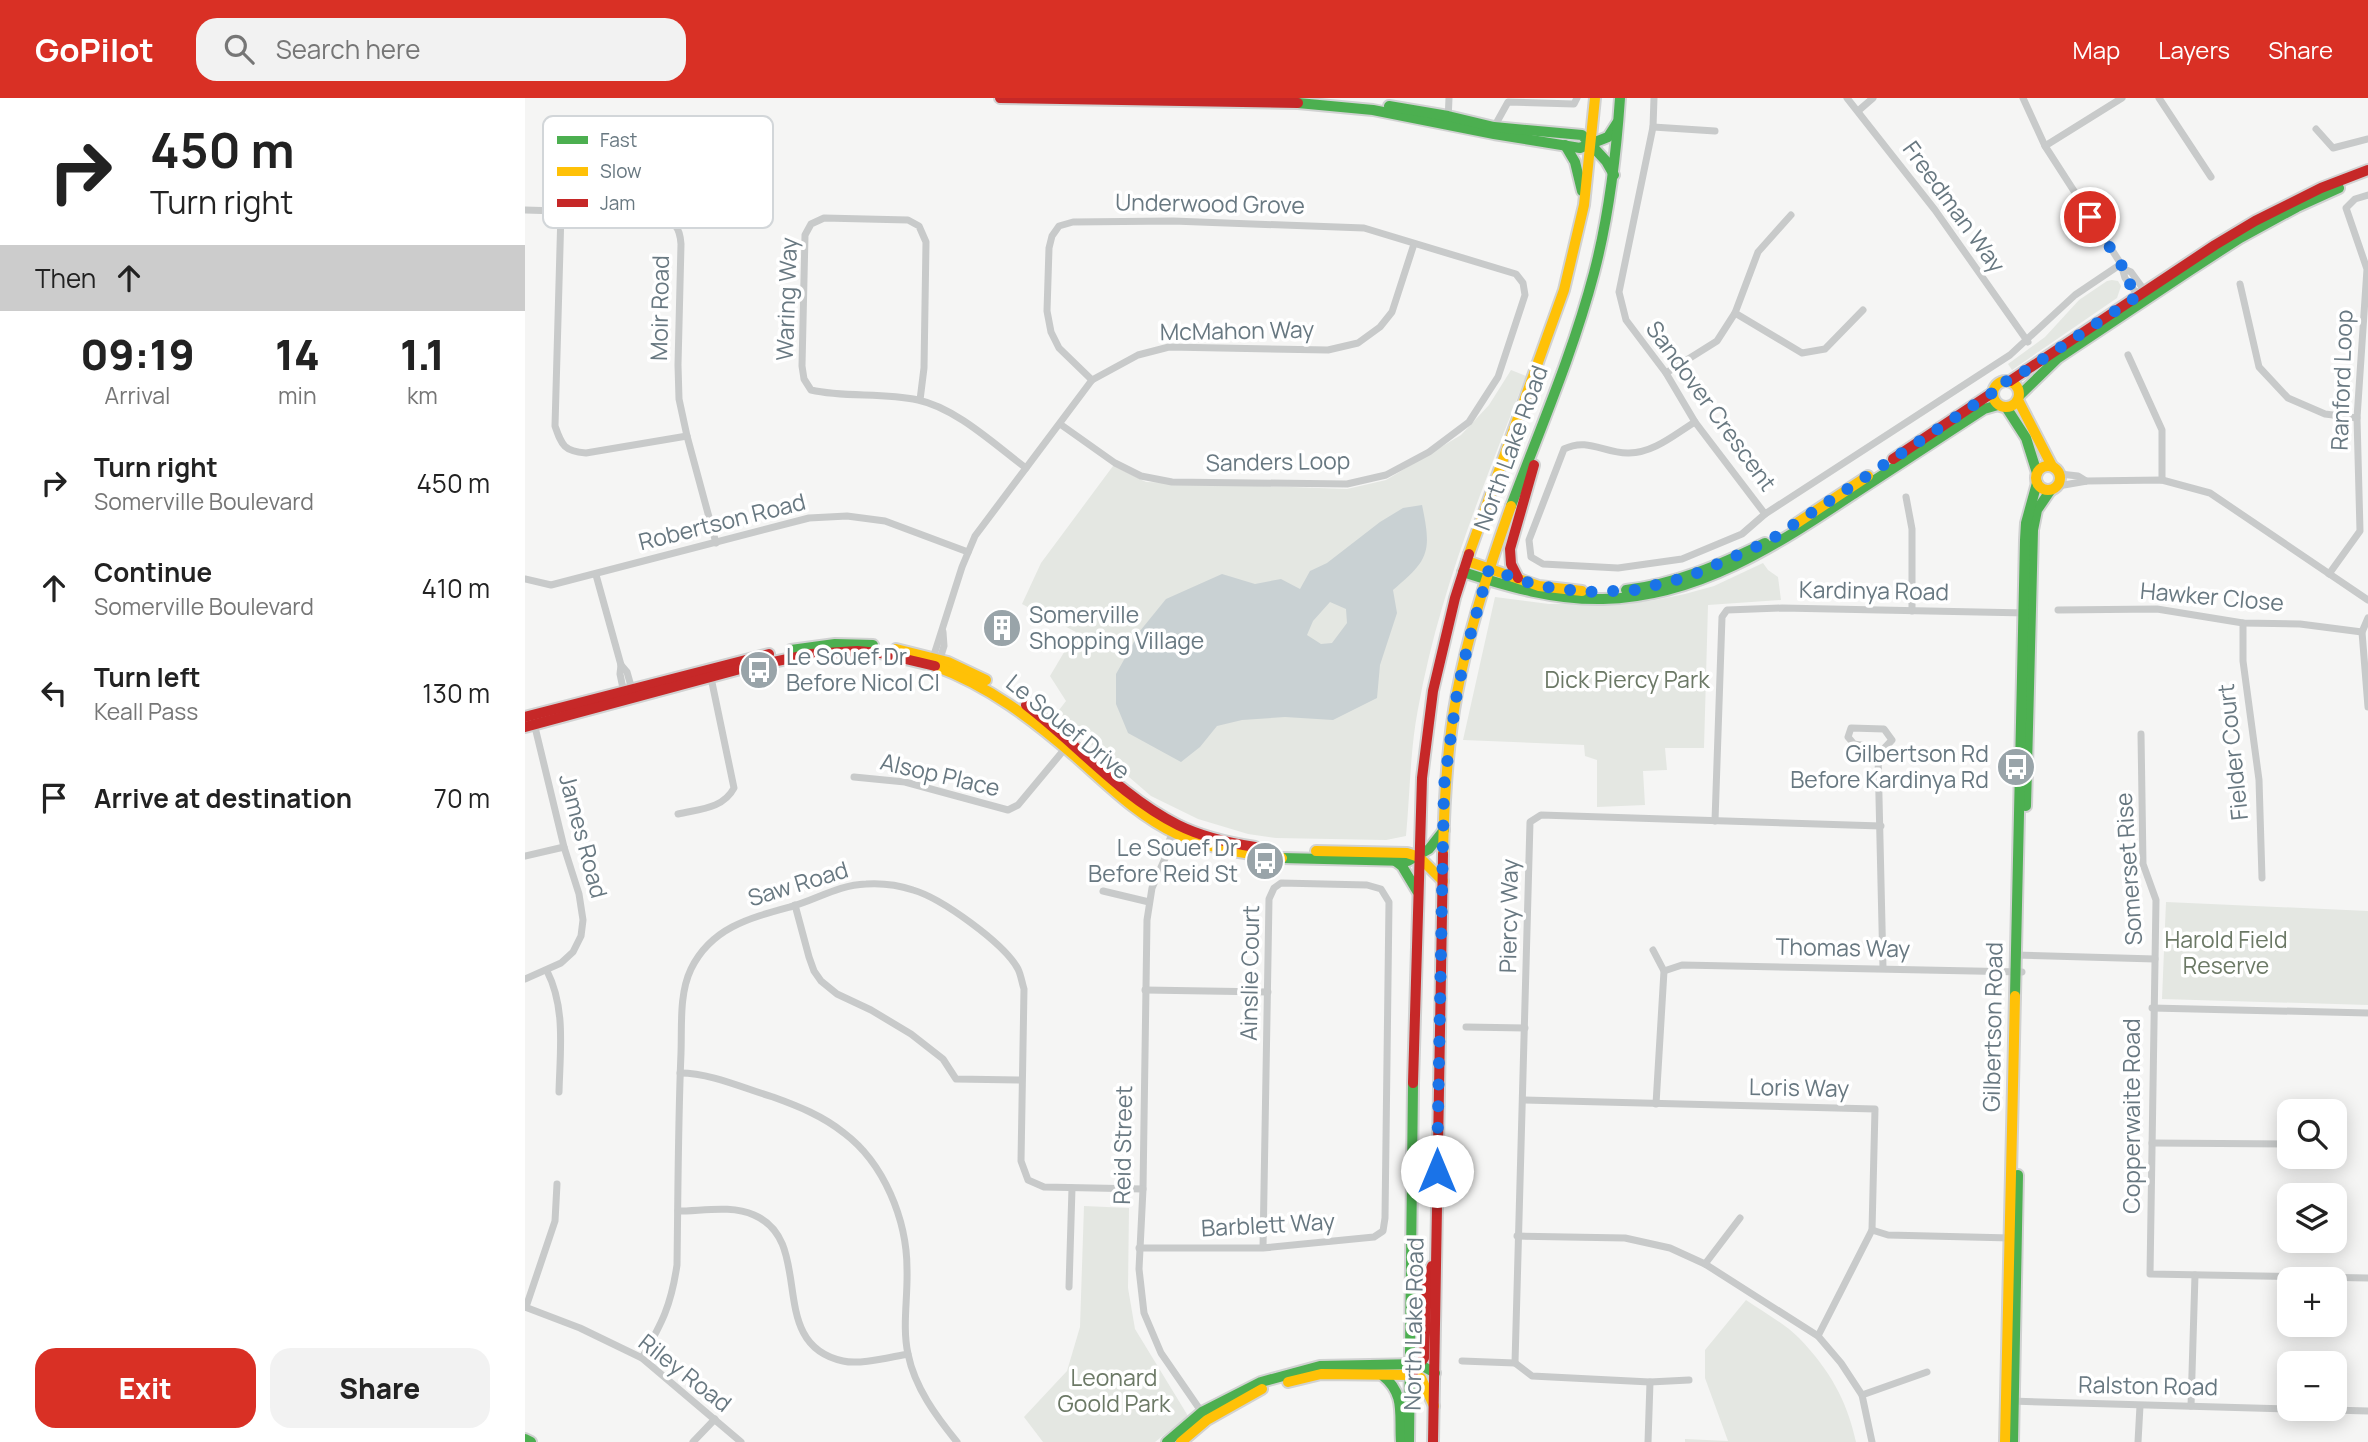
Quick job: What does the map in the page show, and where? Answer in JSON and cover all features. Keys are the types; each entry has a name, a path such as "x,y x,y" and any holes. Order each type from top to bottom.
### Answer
{"main road":[{"path":"999,98 1310,101 1448,120"},
{"path":"1328,98 1361,101 1580,148 1608,137 1618,121"},
{"name":"North Lake Road","path":"1409,1442 1414,1368 1414,1026 1417,891 1422,778 1433,691 1465,567 1564,290 1584,205 1595,98"},
{"name":"North Lake Road","path":"1433,1442 1444,785 1457,693 1488,574 1587,301 1608,212 1620,98"},
{"path":"1493,130 1582,135 1606,161 1614,175"},
{"path":"1565,145 1575,162 1584,205"},
{"path":"1465,567 1535,593 1564,598 1633,597 1685,587 1727,571 1773,546 1984,409 2002,406 2018,398 2058,358 2255,221 2300,198 2368,170"},
{"path":"1488,574 1518,578 1551,589 1611,592 1654,586 1688,577 1769,541 1992,393 1998,382 2010,381 2240,238 2297,207 2368,177"},
{"path":"2010,381 2017,387 2018,398 2061,480 2037,510 2027,613"},
{"path":"1992,393 2022,427 2030,444 2042,489 2054,488"},
{"path":"1518,578 1511,564 1510,549 1537,455 1537,437"},
{"path":"2027,613 2026,523 2037,478 2045,466 2056,470"},
{"name":"Gilbertson Road","path":"2005,1442 2010,1401 2027,613"},
{"name":"Le Souef Drive","path":"529,721 710,673 776,660 836,651 881,653 936,662 973,681 1010,702 1068,745 1113,791 1178,830 1230,850 1259,855 1394,860 1408,860 1419,856"},
{"name":"Le Souef Drive","path":"1178,830 1263,849 1407,853 1419,856"},
{"path":"1443,881 1419,856 1435,845 1444,830"},
{"path":"1394,860 1402,866 1417,891"},
{"path":"1181,1442 1204,1416 1264,1389 1321,1374 1382,1376 1414,1368 1424,1358 1427,1282 1436,1253"},
{"path":"1167,1442 1261,1382 1320,1366 1414,1368 1435,1373"},
{"path":"1414,1368 1434,1406"},
{"path":"1382,1376 1394,1382 1399,1395 1401,1442"},
{"name":"Gilbertson Road","path":"2010,1401 2013,1442"},
{"path":"525,1439 531,1442"}],"street":[{"path":"1448,120 1449,98"},
{"path":"1493,130 1508,102 1574,104 1577,98"},
{"name":"Sandover Crescent","path":"1654,98 1653,127 1619,292 1626,320 1666,373 1695,422 1765,514 2010,355 2028,342 2075,295 2122,266"},
{"name":"Freedman Way","path":"1847,98 1935,210 2028,342"},
{"path":"1858,111 1873,98"},
{"path":"2023,98 2045,146 2122,266 2125,278 2144,297"},
{"path":"2045,146 2122,98"},
{"path":"2159,98 2211,177"},
{"path":"1653,127 1715,131"},
{"path":"2316,129 2333,148 2368,139"},
{"name":"Ranford Loop","path":"2329,574 2360,531 2357,418 2367,269 2346,208 2355,199 2368,195"},
{"name":"Moir Road","path":"525,210 543,211"},
{"path":"1666,373 1717,341 1735,313 1758,252 1791,215"},
{"name":"Waring Way","path":"920,400 924,368 926,242 919,226 908,220 824,218 811,224 805,235 802,366 804,379 811,390 828,394 901,397 933,404 957,417 1026,468"},
{"name":"Underwood Grove","path":"1092,380 1059,348 1047,311 1049,248 1052,236 1059,226 1073,222 1173,221 1364,228 1516,274 1523,283"},
{"path":"561,228 555,426 561,442 570,452 586,453 687,436"},
{"name":"Moir Road","path":"677,228 680,233 680,399 687,436 716,542"},
{"name":"McMahon Way","path":"936,662 939,638 975,536 1092,380 1138,355 1169,347 1328,350 1359,343 1380,327 1392,312 1414,244"},
{"name":"Sanders Loop","path":"1060,424 1123,467 1141,476 1172,482 1347,484 1386,475 1429,452 1469,422 1498,377 1525,295 1523,283"},
{"path":"2240,284 2259,367 2288,398 2325,414 2357,418"},
{"path":"1735,313 1802,353 1825,349 1863,310"},
{"path":"2128,355 2162,430 2162,480"},
{"path":"1695,422 1656,447 1629,453 1577,443 1564,449 1528,540 1531,557 1543,564 1618,568 1682,559 1741,534 1765,514"},
{"path":"2056,470 2087,481"},
{"path":"2054,488 2087,481 2162,480 2210,493 2368,600"},
{"path":"1906,497 1912,529 1912,611"},
{"name":"Robertson Road","path":"525,579 551,585 809,518 847,516 885,521 968,552"},
{"path":"596,575 621,665 620,674 629,694"},
{"name":"Kardinya Road","path":"1715,821 1723,613 1731,608 2027,613"},
{"name":"Hawker Close","path":"2058,610 2157,609 2242,623 2300,624 2362,632"},
{"path":"2368,618 2362,632 2368,707"},
{"name":"Fielder Court","path":"2242,623 2243,661 2259,780 2262,878"},
{"path":"678,814 721,804 730,797 734,788 710,673"},
{"name":"James Road","path":"525,979 547,971 573,952 581,936 583,920 579,894 529,721"},
{"path":"1878,755 1867,746 1854,744 1848,737 1851,728 1884,729 1892,740 1878,755 1883,968"},
{"name":"Somerset Rise","path":"2141,734 2143,864 2156,900 2155,959"},
{"name":"Alsop Place","path":"853,777 905,782 1008,810 1018,805 1068,745"},
{"name":"Piercy Way","path":"1515,1363 1530,822 1541,815 1881,826"},
{"name":"Reid Street","path":"1178,830 1171,853 1166,856 1152,888 1149,902 1145,990 1143,1189 1139,1248 1144,1313 1161,1353 1204,1416"},
{"path":"525,856 564,846"},
{"name":"Ainslie Court","path":"1263,1248 1269,899 1274,888 1280,883 1367,886 1381,889 1389,902 1385,1218"},
{"name":"Saw Road","path":"642,1358 666,1316 674,1290 677,1265 680,1073 685,986 698,956 713,939 747,918 795,905 841,887 866,884 898,885 932,898 1003,950 1018,969 1024,989 1021,1161 1028,1180 1044,1187 1143,1189"},
{"path":"1103,891 1149,902"},
{"path":"795,905 814,971 829,988 911,1034 943,1059 956,1079 1021,1080"},
{"path":"1653,950 1664,971 1657,1104"},
{"path":"2019,955 2155,959"},
{"name":"Copperwaite Road","path":"2155,959 2152,1008 2150,1274 2195,1275"},
{"name":"Thomas Way","path":"1664,971 1682,965 2018,972"},
{"path":"547,971 554,988 559,1014 559,1092"},
{"path":"1145,990 1268,992"},
{"path":"2152,1008 2368,1013"},
{"path":"1466,1027 1525,1028"},
{"path":"680,1073 708,1076 810,1111 846,1134 869,1158 886,1184 903,1234 907,1266 908,1354 923,1396 957,1442"},
{"name":"Loris Way","path":"1524,1100 1875,1109 1872,1230 1818,1336"},
{"path":"2152,1143 2277,1144"},
{"path":"526,1307 555,1221 557,1184"},
{"path":"1069,1287 1072,1188"},
{"path":"678,1211 737,1210 754,1215 769,1224 782,1243 788,1260 795,1313 804,1336 822,1354 845,1362 908,1354"},
{"name":"Barblett Way","path":"1139,1248 1263,1248 1374,1237 1383,1231 1385,1218"},
{"path":"1705,1264 1740,1218"},
{"path":"1872,1230 1888,1235 2014,1238"},
{"path":"1517,1236 1625,1238 1670,1248 1705,1264 1818,1336 1841,1363 1862,1395 1873,1442"},
{"path":"2191,1406 2195,1275 2368,1278"},
{"name":"Riley Road","path":"526,1307 580,1328 642,1358 741,1442"},
{"path":"1462,1361 1515,1363 1532,1376 1650,1382 1689,1380"},
{"path":"1862,1395 1927,1372"},
{"path":"1648,1442 1650,1382"},
{"name":"Ralston Road","path":"2010,1401 2277,1409"},
{"path":"2138,1442 2140,1406"},
{"path":"2347,1410 2368,1411"},
{"path":"693,1442 715,1419"}],"green space":[{"path":"2112,280 2118,281 2121,286 2117,298 2012,370 2008,364 2045,337 2079,300"},
{"path":"1511,370 1526,376 1450,581 1427,666 1413,740 1406,836 1386,840 1276,838 1248,834 1198,819 1151,796 1056,714 1066,701 1050,676 1076,632 1022,604 1041,563 1113,466 1146,482 1347,489 1386,480 1461,435 1489,405"},
{"name":"Dick Piercy Park","path":"1763,563 1778,577 1781,600 1708,605 1704,748 1665,748 1667,770 1643,771 1645,805 1597,807 1597,760 1585,756 1584,745 1463,740 1495,597 1549,604 1650,601 1714,586"},
{"name":"Harold Field Reserve","path":"2166,902 2368,911 2368,1005 2162,999"},
{"name":"Leonard Goold Park","path":"1084,1206 1129,1208 1128,1288 1135,1329 1188,1416 1155,1442 1043,1442 1024,1417 1067,1371 1080,1327"},
{"path":"1746,1300 1793,1333 1819,1361 1848,1412 1856,1442 1685,1442 1685,1439 1728,1441 1705,1378 1705,1350"}],"shaded area":[{"path":"1422,505 1427,545 1421,562 1393,590 1397,613 1380,665 1377,698 1333,720 1285,717 1242,720 1217,726 1200,747 1181,762 1128,733 1116,704 1116,674 1140,631 1166,599 1222,574 1255,584 1281,579 1300,589 1310,571 1327,563 1380,522 1403,508","holes":["1330,602 1346,609 1347,623 1332,643 1321,644 1307,635 1313,621"]}],"traffic: fast":[{"path":"1511,506 1586,303 1604,230 1620,98"},
{"path":"1298,103 1373,110 1580,148 1608,137 1617,123"},
{"path":"1389,106 1494,127 1582,135 1606,161 1614,175"},
{"path":"1565,145 1575,162 1582,191"},
{"path":"2019,396 2058,358 2189,271 2240,238 2339,188"},
{"path":"1463,572 1549,595 1585,599 1638,596 1672,589 1705,578 1767,548 1984,409 1998,405"},
{"path":"2006,407 2026,438 2037,473"},
{"path":"2015,996 2025,540 2026,523 2037,483"},
{"path":"2026,806 2033,530 2037,510 2050,491"},
{"path":"1626,590 1697,572 1765,543"},
{"path":"791,650 835,644 873,645"},
{"path":"1282,858 1408,861 1429,849 1444,830"},
{"path":"1394,860 1402,866 1417,891"},
{"path":"1409,1442 1413,1083"},
{"path":"2013,1442 2018,1175"},
{"path":"1167,1442 1202,1412 1261,1382 1320,1366 1419,1364 1435,1373"},
{"path":"1382,1375 1390,1382 1398,1397 1401,1442"},
{"path":"525,1439 531,1442"}],"traffic: slow":[{"path":"1469,554 1564,290 1584,205 1595,98"},
{"path":"2006,381 2015,385 2019,394 2015,403 2006,407 1997,403 1993,394 1997,385 2006,381"},
{"path":"2018,400 2052,466"},
{"path":"2043,466 2053,466 2060,473 2060,478 2060,483 2053,490 2043,490 2036,483 2036,473 2043,466"},
{"path":"1794,525 1868,476"},
{"path":"1443,854 1447,773 1457,693 1480,598 1511,506"},
{"path":"1467,561 1539,586 1582,591"},
{"path":"896,649 948,662 986,680"},
{"path":"935,666 974,683 1026,717 1059,742 1123,799 1163,827 1215,847 1282,858"},
{"path":"1316,851 1407,853 1419,857 1443,881"},
{"path":"2005,1442 2015,996"},
{"path":"1288,1382 1321,1374 1411,1375 1421,1378 1434,1406"},
{"path":"1181,1442 1207,1420 1262,1389"}],"traffic: jam":[{"path":"1000,98 1298,103"},
{"path":"2010,381 2255,221 2321,188 2368,170"},
{"path":"1893,459 1992,393"},
{"path":"1518,578 1511,564 1510,549 1534,465"},
{"path":"1413,1083 1422,778 1433,691 1455,598 1469,554"},
{"path":"525,727 744,668 811,654 857,651 880,653 935,666"},
{"path":"525,717 769,654"},
{"path":"1026,705 1118,785 1157,813 1197,833 1255,847"},
{"path":"1433,1442 1443,854"},
{"path":"1411,1375 1424,1358 1427,1282 1432,1266"}],"place":[{"name":"Somerville Shopping Village","path":"1002,628"},
{"name":"Le Souef Dr Before Nicol Cl","path":"759,670"},
{"name":"Gilbertson Rd Before Kardinya Rd","path":"2016,767"},
{"name":"Le Souef Dr Before Reid St","path":"1265,861"}],"route":[{"path":"1437,1171 1444,785 1457,693 1489,569 1551,589 1586,592 1635,590 1688,577 1769,541 1992,393 1998,382 2010,381 2139,295 2125,278 2124,269 2090,217"}]}
